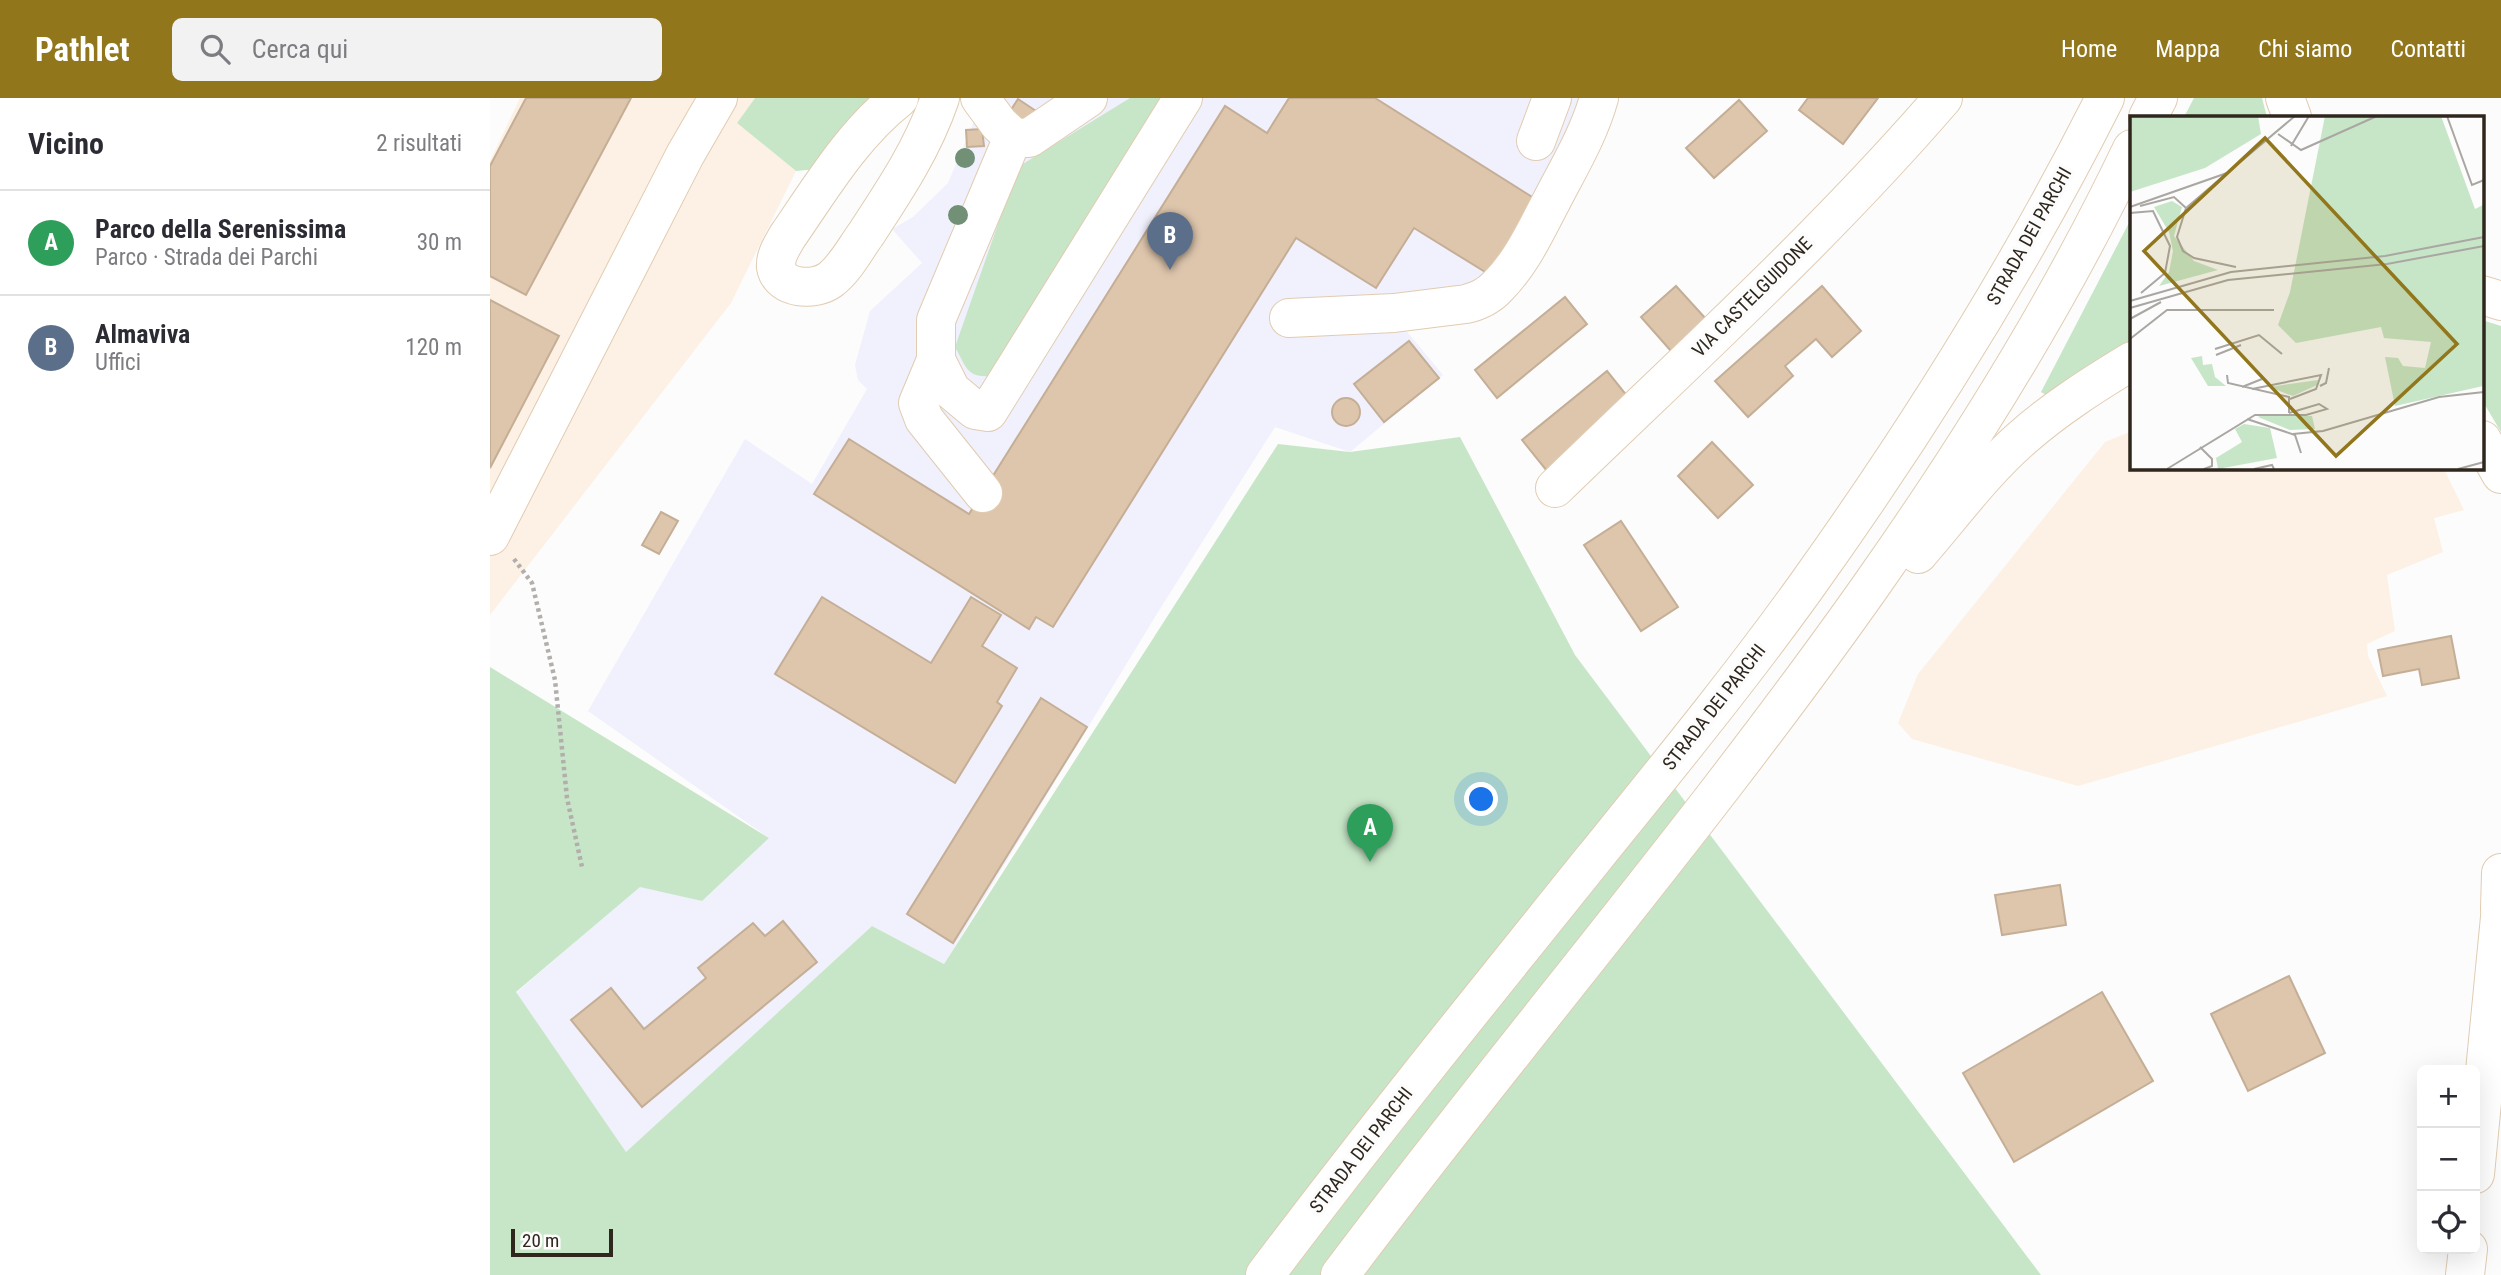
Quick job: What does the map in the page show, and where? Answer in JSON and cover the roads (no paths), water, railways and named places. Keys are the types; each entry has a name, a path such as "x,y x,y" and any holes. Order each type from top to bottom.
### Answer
{"main road":[{"path":"492,533 678,167 718,98"},
{"path":"899,98 869,125 852,145 778,252 778,271 794,286 821,285 838,273 907,172 940,98"},
{"path":"980,98 999,124 1013,137 1029,138 1088,98"},
{"path":"936,360 951,390 975,410 988,412 1182,98"},
{"path":"1535,141 1552,98"},
{"path":"1289,318 1394,313 1478,302 1488,295 1525,252 1592,124 1599,98"},
{"name":"VIA CASTELGUIDONE","path":"1555,488 1631,417 1862,187 1942,98"},
{"name":"STRADA DEI PARCHI","path":"1265,1275 1364,1144 1719,702 1804,589 1900,448 1984,316 2105,98"},
{"path":"2149,116 2158,98"},
{"path":"2285,98 2292,116"},
{"path":"983,493 924,419 918,403 936,360 936,320 1013,137"},
{"path":"1340,1275 1437,1146 1801,683 1874,581 1964,448 2052,301 2130,153"},
{"path":"2484,296 2501,301"},
{"path":"1801,683 2008,451 2068,401 2130,362"},
{"path":"2484,444 2501,474"},
{"path":"2479,1128 2501,908 2501,873"},
{"path":"2465,1275 2467,1254"}],"place":[{"name":"Almaviva","path":"1170,270"},
{"name":"Parco della Serenissima","path":"1370,862"}]}
